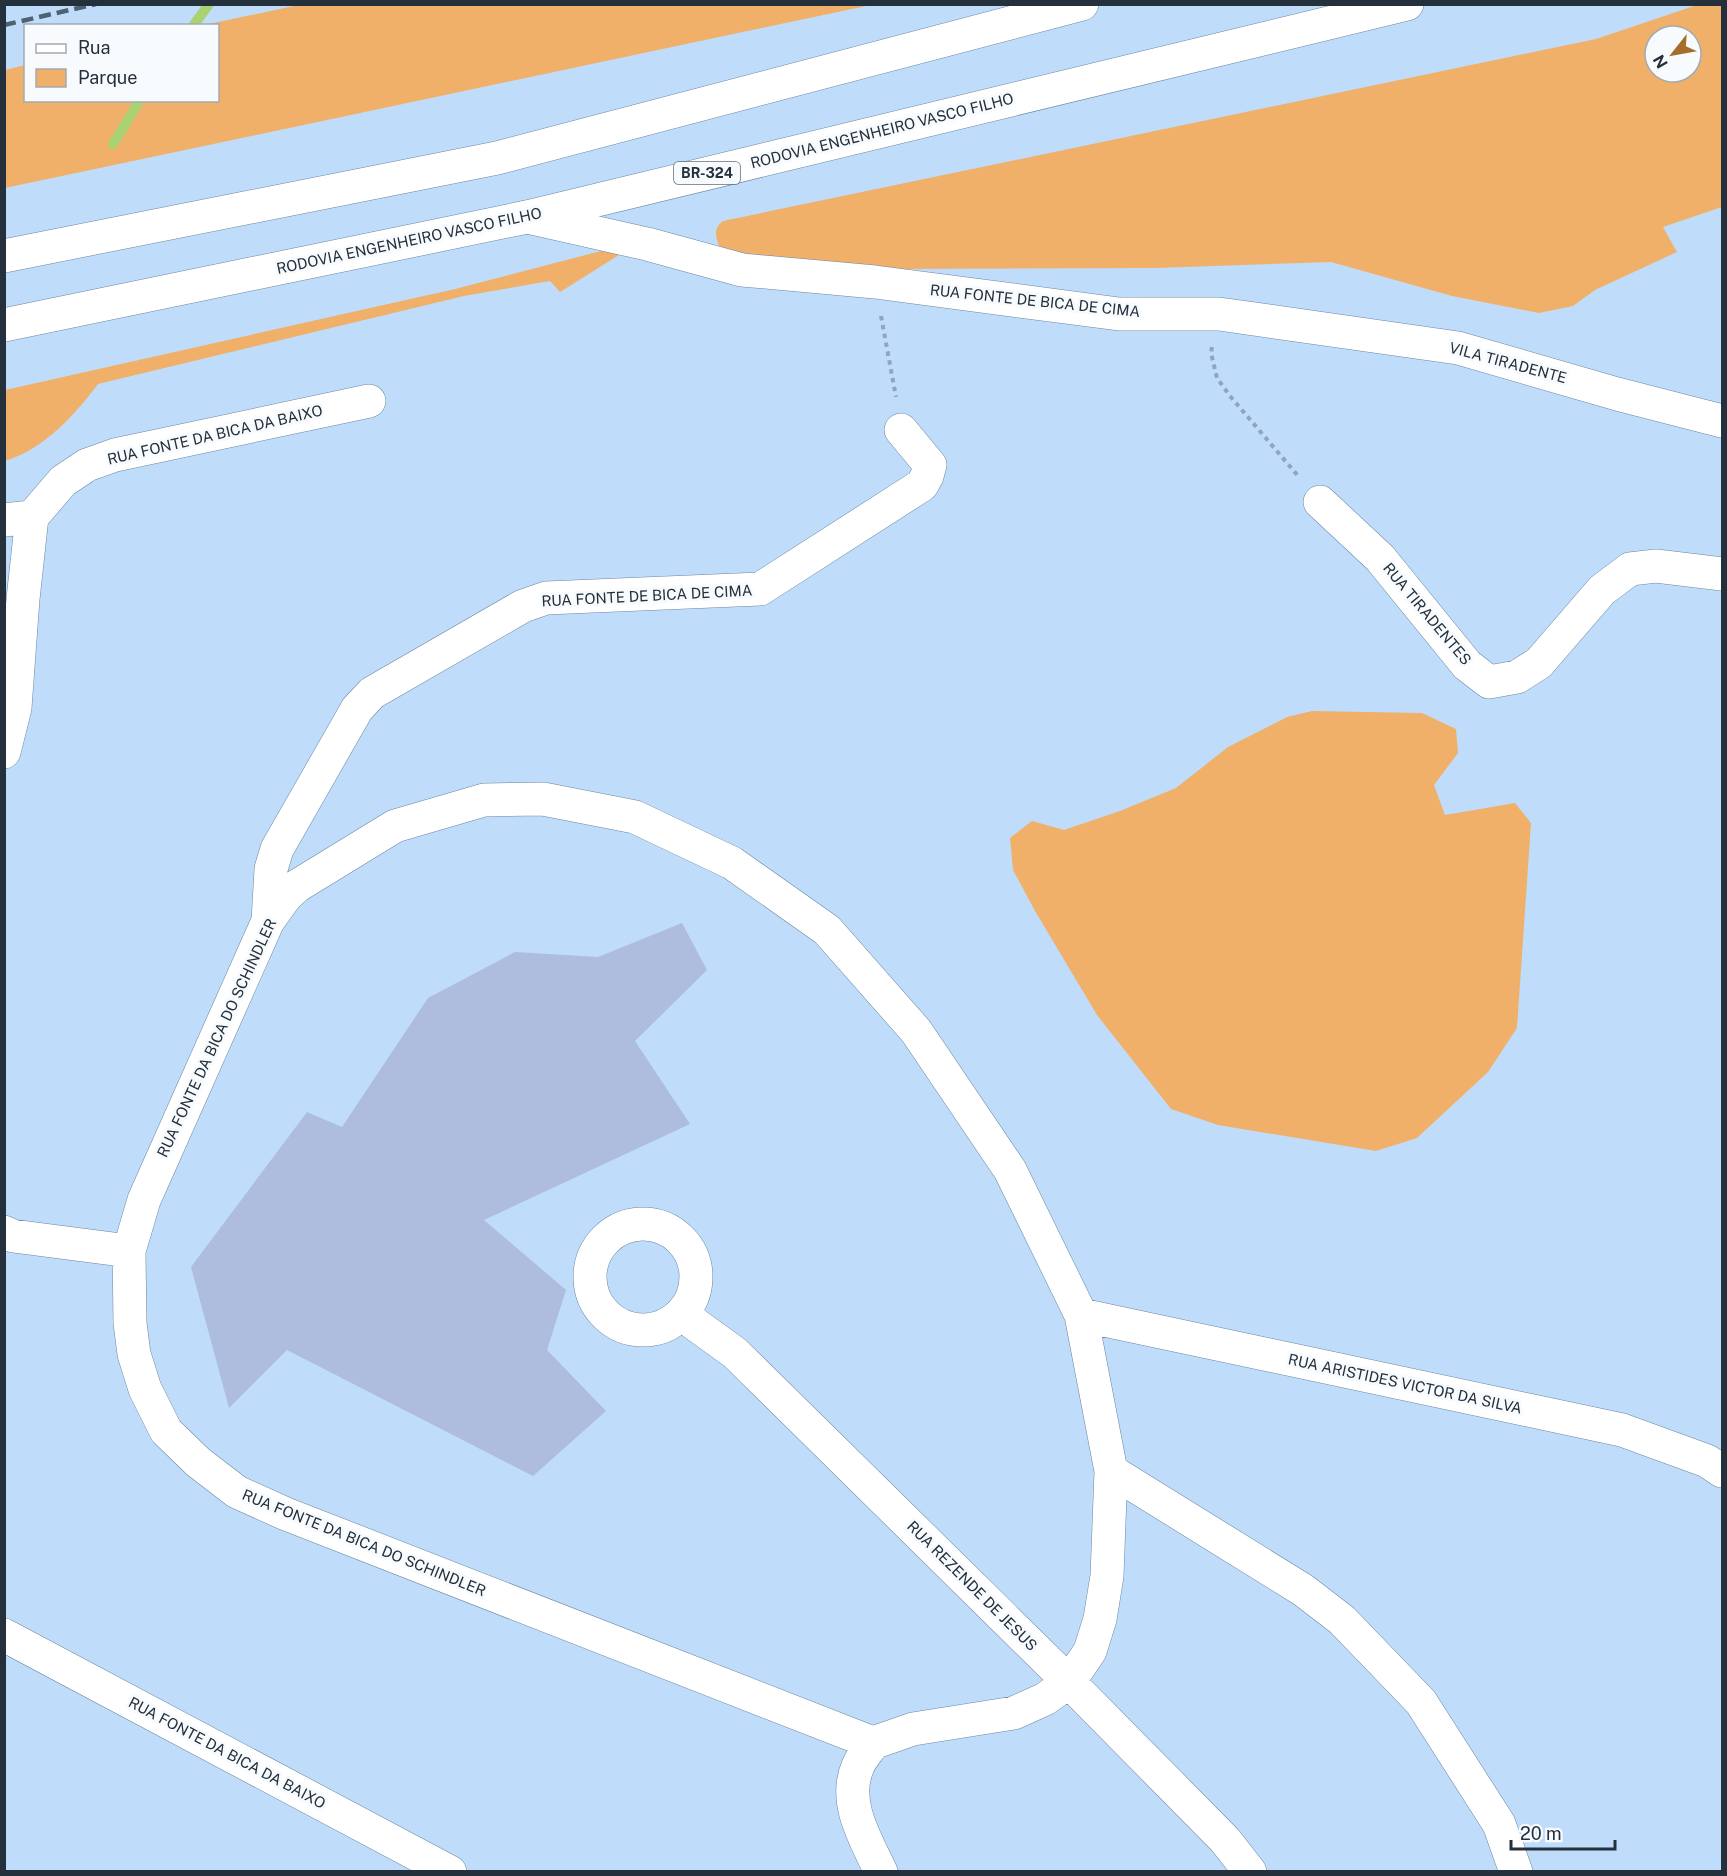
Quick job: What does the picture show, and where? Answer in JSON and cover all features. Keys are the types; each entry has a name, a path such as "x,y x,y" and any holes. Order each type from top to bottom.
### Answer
{"main road":[{"path":"4,256 497,158 1082,4"},
{"name":"RODOVIA ENGENHEIRO VASCO FILHO","path":"4,325 527,217 1407,4"},
{"name":"RUA FONTE DE BICA DE CIMA","path":"527,217 647,244 742,270 875,282 1119,314 1219,314"},
{"name":"VILA TIRADENTE","path":"1219,314 1458,348 1617,394 1722,421"},
{"name":"RUA FONTE DA BICA DA BAIXO","path":"4,752 15,708 14,605 18,519 63,481 87,465 115,455 369,401"},
{"name":"RUA FONTE DE BICA DE CIMA","path":"268,921 271,869 278,849 357,709 372,693 523,606 546,598 760,590 922,485 930,465 902,430"},
{"name":"RUA TIRADENTES","path":"1320,502 1380,558 1467,665 1489,682 1517,677 1539,663 1602,590 1630,569 1656,566 1722,574"},
{"name":"RUA FONTE DA BICA DO SCHINDLER","path":"543,799 635,817 732,863 827,930 916,1030 1010,1170 1082,1315 1111,1471 1107,1576 1100,1619 1090,1651 1070,1682 1045,1699 1014,1713 913,1730 873,1743 285,1514 237,1492 198,1462 166,1431 145,1389 134,1354 130,1323 129,1251 144,1200 268,921 286,896 297,886 395,826 484,800 543,799"},
{"path":"4,1232 13,1236 129,1251"},
{"name":"RUA REZENDE DE JESUS","path":"681,1314 735,1353 1070,1682 1226,1840 1250,1872"},
{"name":"RUA ARISTIDES VICTOR DA SILVA","path":"1082,1315 1622,1430 1707,1461 1722,1472"},
{"path":"1111,1471 1303,1590 1342,1620 1421,1702 1499,1824 1516,1872"},
{"name":"RUA FONTE DA BICA DA BAIXO","path":"4,1635 450,1872"},
{"path":"873,1743 858,1766 852,1791 855,1813 881,1872"}],"path":[{"path":"875,282 902,430"},
{"path":"1219,314 1211,353 1217,378 1320,502"}],"green space":[{"path":"299,4 871,5 5,188 5,70 24,65 24,102 219,102 219,24 209,24"},
{"path":"1697,5 1722,5 1722,207 1663,227 1677,252 1595,290 1573,306 1539,313 1452,296 1331,262 1156,268 889,269 793,264 721,250 716,231 723,221 1596,39"},
{"path":"624,245 627,250 560,292 550,281 464,296 98,384 79,408 45,440 19,456 5,461 5,390 455,289"},
{"path":"1312,711 1422,713 1456,729 1458,753 1434,785 1445,815 1515,803 1531,823 1517,1028 1488,1072 1417,1138 1376,1151 1218,1125 1171,1109 1097,1015 1013,870 1010,838 1032,821 1064,830 1120,811 1176,788 1228,747 1287,717"}],"building":[{"path":"682,923 707,970 635,1041 690,1124 484,1220 566,1290 547,1350 606,1411 533,1476 287,1350 229,1408 191,1267 307,1112 342,1127 428,998 515,952 598,957"}],"waterway":[{"path":"194,24 209,4"},
{"path":"113,144 139,102"}],"railway":[{"path":"4,25 96,4"}]}
